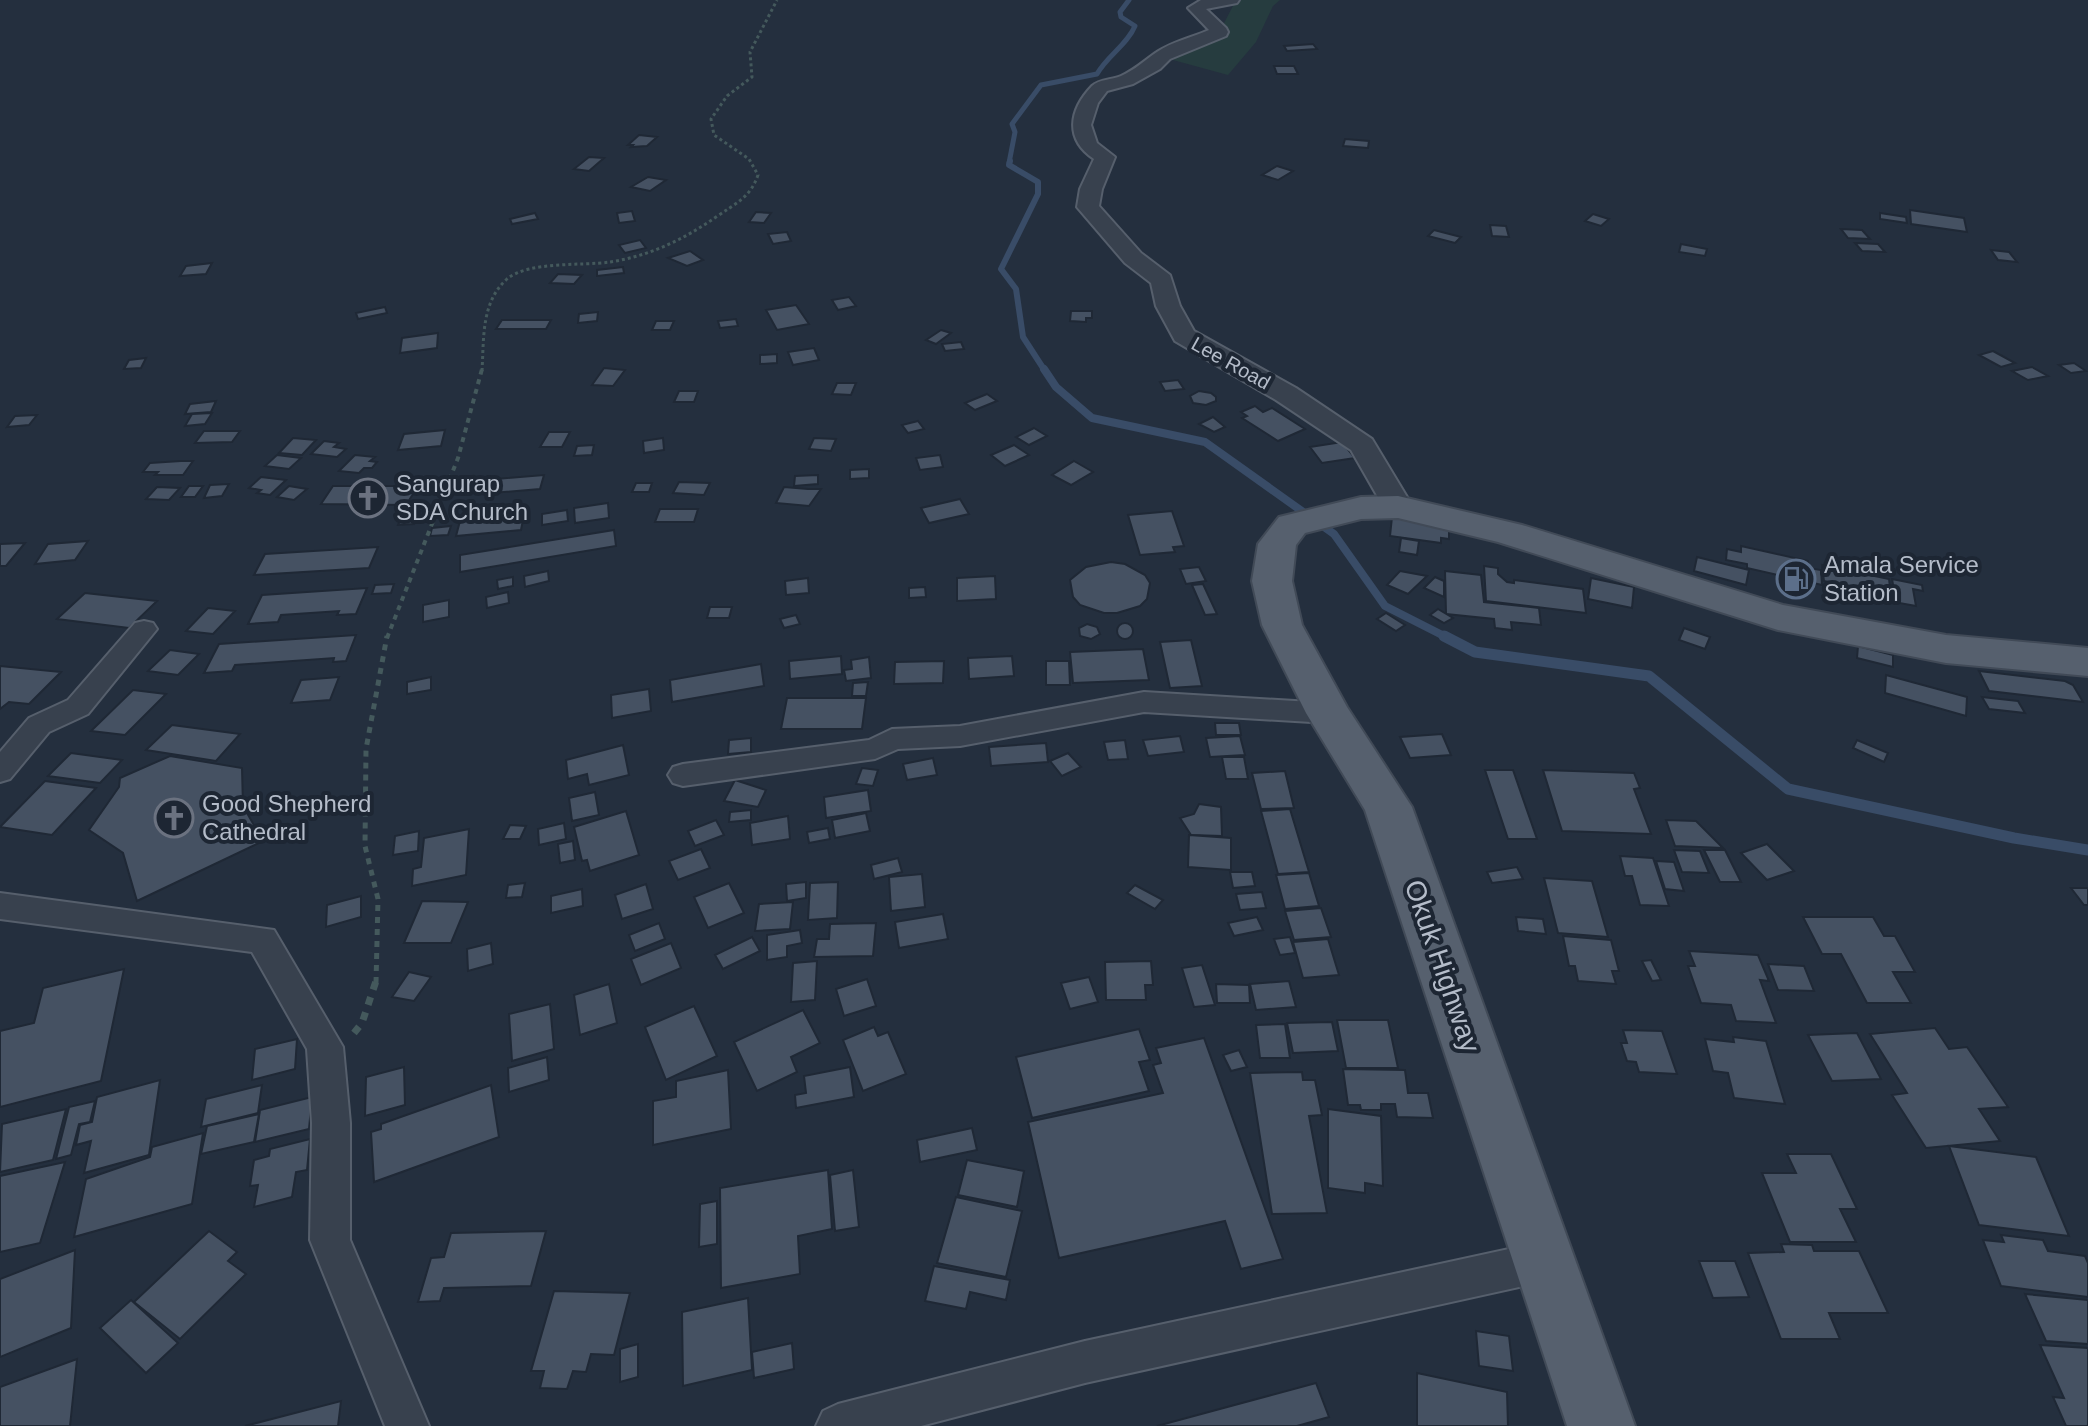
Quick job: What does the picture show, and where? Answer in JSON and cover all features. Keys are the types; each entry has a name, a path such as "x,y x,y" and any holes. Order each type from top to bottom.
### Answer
{"main road":[{"name":"Okuk Highway","path":"1379,508 1292,525 1277,544 1272,581 1282,625 1328,713 1388,807 1601,1426"},
{"path":"1379,508 1509,533 1778,617 1946,649 2088,662"}],"street":[{"name":"Lee Road","path":"1231,0 1196,8 1220,32 1164,55 1154,65 1127,80 1101,87 1089,103 1081,125 1083,137 1088,146 1105,157 1091,189 1088,207 1133,258 1162,280 1168,306 1184,336 1286,394 1362,445 1379,508"},
{"path":"0,771 39,725 78,707 144,629"},
{"path":"683,775 875,749 892,739 960,736 1144,702 1328,713"},
{"path":"0,906 262,940 325,1047 331,1123 330,1240 407,1426"},
{"path":"838,1426 1085,1362 1546,1261"}],"path":[{"path":"326,1067 362,1023 376,982 378,899 365,846 366,749 386,640 458,458 481,381 487,306 507,279 523,270 610,262 648,253 686,238 752,192 758,175 754,167 749,159 714,135 711,119 727,96 752,77 750,52 777,0"}],"green space":[{"path":"1236,0 1280,0 1273,6 1256,42 1228,75 1173,60 1222,27"}],"building":[{"path":"1313,44 1317,49 1287,51 1284,46"},
{"path":"1274,66 1294,66 1298,74 1277,74"},
{"path":"639,135 657,137 647,146 628,145"},
{"path":"1345,139 1369,141 1368,148 1343,146"},
{"path":"589,157 604,158 589,171 574,169"},
{"path":"1277,166 1293,171 1278,180 1262,175"},
{"path":"648,177 666,180 650,191 631,187"},
{"path":"1910,210 1964,218 1967,232 1911,224"},
{"path":"632,211 635,221 619,223 617,213"},
{"path":"756,212 771,213 764,223 749,222"},
{"path":"535,213 538,219 512,224 510,219"},
{"path":"1880,213 1906,217 1907,223 1880,219"},
{"path":"1593,214 1609,219 1601,226 1585,221"},
{"path":"1490,225 1506,226 1509,237 1492,236"},
{"path":"1841,229 1862,230 1870,239 1848,238"},
{"path":"1434,230 1461,237 1455,243 1428,236"},
{"path":"787,232 791,241 773,244 768,234"},
{"path":"640,240 646,248 625,253 619,245"},
{"path":"1855,243 1878,244 1885,252 1862,251"},
{"path":"1681,244 1707,249 1705,256 1679,252"},
{"path":"1991,250 2009,252 2017,262 1998,260"},
{"path":"690,251 703,260 687,266 668,258"},
{"path":"212,263 206,274 180,276 186,266"},
{"path":"623,267 624,273 597,276 597,270"},
{"path":"558,274 582,275 574,284 550,283"},
{"path":"849,297 856,306 838,310 832,300"},
{"path":"796,305 809,324 777,330 766,310"},
{"path":"385,307 387,313 358,319 356,313"},
{"path":"1071,311 1092,311 1092,318 1086,318 1086,322 1070,321"},
{"path":"598,312 597,321 578,323 579,314"},
{"path":"736,319 738,326 720,328 718,321"},
{"path":"502,320 551,320 546,329 496,329"},
{"path":"656,321 674,321 670,330 652,330"},
{"path":"941,330 951,333 936,344 926,340"},
{"path":"438,333 437,348 400,353 402,338"},
{"path":"961,342 964,349 945,351 942,344"},
{"path":"814,348 819,360 793,365 788,352"},
{"path":"1993,351 2015,363 2001,367 1979,355"},
{"path":"777,354 777,363 760,364 760,355"},
{"path":"146,358 141,368 124,369 129,360"},
{"path":"2074,363 2086,371 2071,373 2059,365"},
{"path":"2032,367 2048,376 2028,380 2012,371"},
{"path":"604,368 625,370 613,386 592,385"},
{"path":"1178,380 1184,389 1165,391 1160,382"},
{"path":"837,383 856,383 851,395 832,394"},
{"path":"679,391 698,391 694,402 674,402"},
{"path":"1199,391 1211,393 1216,401 1206,405 1193,403 1190,396"},
{"path":"987,394 997,401 975,410 965,403"},
{"path":"216,401 211,412 185,414 190,404"},
{"path":"1255,406 1263,412 1272,408 1305,429 1278,441 1242,418 1247,416 1241,412"},
{"path":"212,413 205,424 185,426 192,414"},
{"path":"37,415 29,425 7,427 15,416"},
{"path":"1213,417 1225,427 1214,432 1199,424"},
{"path":"918,421 924,429 908,433 902,425"},
{"path":"1034,428 1047,436 1029,445 1016,437"},
{"path":"445,430 441,446 398,450 404,434"},
{"path":"204,431 240,431 232,442 195,443"},
{"path":"549,432 570,432 562,447 540,447"},
{"path":"293,438 316,440 302,455 279,453"},
{"path":"663,438 664,450 644,453 643,441"},
{"path":"814,438 836,439 831,451 809,449"},
{"path":"324,441 339,443 334,447 346,449 337,457 311,454"},
{"path":"1342,442 1355,458 1322,463 1310,447"},
{"path":"594,445 592,455 574,456 577,446"},
{"path":"1014,445 1029,455 1005,466 991,455"},
{"path":"277,455 301,458 289,469 265,466"},
{"path":"355,455 375,457 370,461 377,462 372,468 364,468 359,473 339,471"},
{"path":"940,455 943,467 920,470 916,458"},
{"path":"193,461 183,475 143,472 150,463"},
{"path":"1074,461 1093,472 1071,485 1052,475"},
{"path":"869,469 869,478 850,479 850,470"},
{"path":"544,475 540,489 492,493 496,479"},
{"path":"818,475 818,484 794,486 795,476"},
{"path":"261,477 286,480 270,495 249,488"},
{"path":"488,480 486,490 471,492 472,482"},
{"path":"679,482 710,483 704,495 673,493"},
{"path":"636,483 652,483 649,492 632,492"},
{"path":"229,484 222,496 204,498 210,485"},
{"path":"189,486 203,486 195,497 181,497"},
{"path":"289,486 307,489 294,500 277,497"},
{"name":"Sangurap SDA Church","path":"333,486 407,486 404,491 415,491 406,505 321,504"},
{"path":"157,487 180,488 169,500 146,499"},
{"path":"784,487 821,489 809,506 776,503"},
{"path":"960,499 969,514 929,523 921,508"},
{"path":"608,503 609,518 575,523 574,508"},
{"path":"660,509 698,509 694,522 655,522"},
{"path":"567,510 568,521 542,525 542,514"},
{"path":"404,511 421,511 414,524 398,525"},
{"path":"1172,511 1184,546 1173,547 1175,552 1140,555 1128,515"},
{"path":"524,515 521,530 456,536 460,521"},
{"path":"1392,517 1449,527 1449,539 1441,538 1441,543 1390,536"},
{"path":"451,526 448,535 430,536 432,528"},
{"path":"614,530 616,546 460,572 460,555"},
{"path":"1401,538 1419,541 1417,555 1399,552"},
{"path":"88,541 75,560 35,564 48,544"},
{"path":"25,543 6,566 0,566 0,544"},
{"path":"1741,546 1808,561 1808,568 1821,570 1822,585 1747,568 1747,564 1726,560 1727,549 1741,552"},
{"path":"378,547 369,568 254,575 265,554"},
{"path":"1697,557 1749,570 1746,585 1694,571"},
{"path":"1111,562 1125,564 1145,575 1150,583 1147,599 1140,606 1117,613 1104,613 1080,605 1073,597 1070,580 1086,567"},
{"path":"1822,565 1889,579 1891,595 1824,581"},
{"path":"1484,566 1498,568 1498,574 1507,582 1514,583 1514,580 1583,589 1586,613 1486,601"},
{"path":"1199,567 1206,581 1186,584 1180,569"},
{"path":"548,571 549,581 525,587 524,576"},
{"path":"1400,571 1427,576 1408,594 1387,585"},
{"path":"1445,571 1481,575 1484,602 1539,608 1541,625 1511,622 1512,630 1495,628 1494,619 1446,614"},
{"path":"995,576 996,599 957,601 957,578"},
{"path":"513,577 513,586 498,589 497,580"},
{"path":"1435,577 1444,581 1444,597 1424,588"},
{"path":"808,578 809,593 786,595 785,581"},
{"path":"1591,578 1634,587 1632,608 1588,599"},
{"path":"1892,579 1922,585 1923,591 1913,589 1916,606 1888,601 1887,595 1895,596"},
{"path":"394,584 391,593 372,594 375,585"},
{"path":"1203,584 1217,614 1205,615 1192,585"},
{"path":"925,587 926,597 909,598 909,588"},
{"path":"367,588 356,614 337,615 339,611 281,615 278,622 248,624 262,595"},
{"path":"508,592 509,603 487,608 486,597"},
{"path":"85,593 157,601 129,628 57,619"},
{"path":"449,600 449,617 423,622 423,605"},
{"path":"710,607 732,607 729,618 707,618"},
{"path":"208,608 235,611 213,634 186,631"},
{"path":"1438,609 1453,618 1444,623 1430,615"},
{"path":"1386,613 1405,625 1396,631 1377,619"},
{"path":"796,615 800,624 784,628 780,619"},
{"path":"1122,623 1128,623 1133,631 1131,637 1122,639 1117,634 1117,628"},
{"path":"1087,624 1097,627 1100,634 1091,639 1080,636 1079,628"},
{"path":"1684,628 1710,637 1705,649 1679,640"},
{"path":"356,635 346,661 333,662 334,658 235,665 232,671 204,673 219,644"},
{"path":"1191,640 1202,686 1170,688 1160,642"},
{"path":"1858,646 1893,655 1893,667 1857,658"},
{"path":"1143,649 1149,680 1073,683 1070,652"},
{"path":"170,650 199,654 178,675 148,671"},
{"path":"841,656 842,674 790,679 789,661"},
{"path":"1012,656 1014,676 969,679 968,658"},
{"path":"869,657 871,678 846,681 844,670 852,669 851,660"},
{"path":"944,661 943,683 894,684 895,662"},
{"path":"1046,661 1069,661 1070,685 1046,685"},
{"path":"761,664 764,686 672,702 670,680"},
{"path":"0,666 61,672 29,704 9,702 0,709"},
{"path":"1979,671 2065,681 2073,685 2083,702 1989,691"},
{"path":"1886,675 1967,697 1966,716 1885,693"},
{"path":"339,677 330,700 291,703 301,680"},
{"path":"431,677 431,690 407,694 407,682"},
{"path":"868,682 866,696 852,696 853,683"},
{"path":"649,689 651,711 612,718 611,695"},
{"path":"133,690 166,694 125,735 91,731"},
{"path":"1982,697 2018,701 2025,713 1989,709"},
{"path":"787,698 866,698 862,729 781,729"},
{"path":"1215,723 1239,723 1241,735 1216,735"},
{"path":"172,725 240,734 216,761 146,750"},
{"path":"1442,734 1451,755 1410,758 1400,737"},
{"path":"1180,736 1184,752 1148,756 1143,740"},
{"path":"1240,736 1245,755 1210,757 1206,738"},
{"path":"751,738 751,752 728,754 729,740"},
{"path":"1125,740 1128,759 1108,760 1104,742"},
{"path":"1857,740 1888,753 1884,762 1853,748"},
{"path":"1046,743 1048,762 991,766 989,747"},
{"path":"623,745 629,775 589,785 587,774 568,779 566,760"},
{"path":"71,753 122,760 100,783 48,776"},
{"path":"1068,753 1081,767 1062,776 1050,761"},
{"name":"Good Shepherd Cathedral","path":"170,756 242,768 243,806 263,841 137,901 123,853 89,830 119,787 120,778"},
{"path":"1222,757 1244,757 1248,779 1226,779"},
{"path":"933,758 937,775 907,780 903,764"},
{"path":"862,768 878,770 873,786 856,784"},
{"path":"1485,770 1513,770 1537,839 1508,839"},
{"path":"1543,770 1634,773 1640,788 1634,789 1651,834 1562,831"},
{"path":"1285,771 1294,808 1261,809 1252,773"},
{"path":"735,780 766,790 758,807 724,801"},
{"path":"45,781 96,788 52,835 0,827"},
{"path":"868,790 871,811 826,818 824,797"},
{"path":"595,792 599,815 572,821 569,798"},
{"path":"1199,804 1221,807 1222,836 1191,835 1180,818 1194,814"},
{"path":"1290,809 1309,872 1278,874 1261,811"},
{"path":"751,810 751,820 729,822 730,812"},
{"path":"626,811 639,855 590,871 587,860 582,861 574,827"},
{"path":"866,813 870,831 835,838 832,820"},
{"path":"788,816 790,839 752,845 750,823"},
{"path":"716,820 724,835 695,846 688,831"},
{"path":"1666,820 1696,821 1723,848 1675,846"},
{"path":"564,823 566,839 539,845 538,829"},
{"path":"510,825 526,826 520,839 503,839"},
{"path":"828,828 830,839 809,843 807,832"},
{"path":"469,829 466,875 412,886 413,869 421,867 424,838"},
{"path":"419,831 418,851 393,855 395,836"},
{"path":"1189,835 1231,838 1231,870 1188,867"},
{"path":"573,841 575,860 560,863 558,844"},
{"path":"1767,844 1794,871 1767,880 1741,853"},
{"path":"701,849 710,868 678,880 669,861"},
{"path":"1674,850 1700,851 1709,873 1682,872"},
{"path":"1704,850 1725,850 1741,882 1720,882"},
{"path":"1620,856 1653,858 1669,906 1640,905 1632,876 1625,876"},
{"path":"898,858 902,872 874,879 871,865"},
{"path":"1656,861 1674,862 1684,891 1665,889"},
{"path":"1517,867 1523,879 1492,883 1487,872"},
{"path":"1230,872 1252,872 1255,886 1233,888"},
{"path":"1309,873 1319,906 1285,909 1276,875"},
{"path":"922,874 925,907 891,911 889,877"},
{"path":"1544,878 1592,881 1608,937 1558,933"},
{"path":"806,882 806,898 787,901 786,884"},
{"path":"838,882 837,918 808,920 810,883"},
{"path":"525,883 522,897 506,898 508,885"},
{"path":"729,883 744,913 708,928 694,897"},
{"path":"646,884 653,909 622,919 615,895"},
{"path":"1135,885 1163,900 1155,909 1127,893"},
{"path":"2071,888 2088,888 2088,905 2084,905"},
{"path":"582,889 583,906 551,913 551,896"},
{"path":"1262,892 1266,908 1240,910 1236,894"},
{"path":"361,896 361,917 326,927 327,905"},
{"path":"422,901 468,902 451,943 404,943"},
{"path":"793,902 790,929 755,931 759,904"},
{"path":"1321,908 1331,937 1294,940 1285,911"},
{"path":"943,914 948,939 899,948 895,922"},
{"path":"1257,917 1263,930 1234,936 1228,923"},
{"path":"1516,917 1543,919 1546,934 1518,931"},
{"path":"1803,917 1873,917 1884,936 1895,936 1915,972 1893,972 1911,1003 1867,1003 1841,954 1822,954"},
{"path":"659,923 665,939 635,951 629,935"},
{"path":"876,923 873,956 814,957 817,939 829,939 830,924"},
{"path":"800,930 802,943 787,946 787,957 767,960 767,935"},
{"path":"1563,936 1611,940 1619,971 1612,971 1616,984 1578,981 1575,966 1569,966"},
{"path":"752,937 760,951 723,969 715,955"},
{"path":"1290,937 1295,953 1280,955 1274,939"},
{"path":"1328,939 1339,975 1303,978 1293,942"},
{"path":"491,943 493,964 468,971 467,949"},
{"path":"671,943 681,968 641,985 631,959"},
{"path":"1689,951 1758,955 1769,981 1760,980 1776,1023 1736,1021 1731,1005 1701,1003 1688,966 1695,966"},
{"path":"1651,960 1661,980 1652,981 1642,961"},
{"path":"817,961 815,1000 791,1002 793,963"},
{"path":"1151,961 1153,985 1145,985 1146,1000 1106,1000 1105,962"},
{"path":"1768,964 1804,966 1814,991 1778,990"},
{"path":"1202,965 1215,1005 1194,1007 1182,968"},
{"path":"124,969 101,1081 0,1107 0,1031 34,1023 43,988"},
{"path":"409,972 431,977 414,1001 392,997"},
{"path":"1089,977 1098,1002 1070,1009 1061,983"},
{"path":"867,979 876,1006 844,1016 836,989"},
{"path":"1289,981 1296,1007 1256,1010 1250,984"},
{"path":"609,984 617,1023 580,1035 574,995"},
{"path":"1216,984 1249,985 1250,1003 1217,1003"},
{"path":"550,1004 554,1049 512,1061 509,1014"},
{"path":"694,1006 717,1056 666,1080 645,1027"},
{"path":"803,1010 820,1043 791,1057 797,1072 757,1091 734,1042"},
{"path":"1337,1020 1388,1020 1398,1068 1346,1068"},
{"path":"1332,1022 1338,1051 1293,1053 1287,1023"},
{"path":"1285,1024 1290,1058 1260,1058 1256,1025"},
{"path":"874,1027 878,1036 888,1032 906,1074 863,1091 843,1040"},
{"path":"1935,1028 1949,1049 1967,1047 2008,1107 1979,1109 2000,1141 1926,1148 1892,1095 1907,1093 1870,1034"},
{"path":"1139,1029 1150,1060 1139,1062 1149,1091 1032,1118 1016,1057"},
{"path":"1623,1030 1662,1031 1677,1074 1639,1072 1636,1062 1627,1061 1621,1043 1627,1043"},
{"path":"1857,1033 1881,1079 1832,1081 1808,1035"},
{"path":"1733,1037 1766,1041 1785,1104 1734,1098 1728,1073 1713,1071 1705,1039 1734,1042"},
{"path":"1204,1038 1283,1259 1241,1269 1225,1221 1059,1258 1028,1122 1163,1093 1153,1065 1161,1063 1156,1048"},
{"path":"297,1039 295,1069 252,1080 255,1049"},
{"path":"1239,1050 1247,1067 1231,1071 1223,1055"},
{"path":"547,1057 549,1080 509,1092 508,1068"},
{"path":"404,1067 405,1105 365,1116 366,1077"},
{"path":"850,1067 854,1097 796,1108 795,1095 806,1093 804,1076"},
{"path":"1343,1069 1405,1070 1408,1093 1428,1093 1433,1118 1397,1117 1395,1104 1381,1104 1381,1110 1361,1110 1360,1105 1348,1105"},
{"path":"728,1070 731,1129 653,1145 653,1101 676,1097 676,1081"},
{"path":"1302,1072 1303,1080 1315,1080 1322,1115 1309,1116 1327,1213 1272,1214 1250,1073"},
{"path":"160,1080 149,1155 84,1173 91,1141 76,1145 80,1125 92,1122 97,1097"},
{"path":"262,1085 258,1113 201,1127 206,1099"},
{"path":"491,1085 499,1137 374,1182 371,1132 381,1129 381,1124"},
{"path":"312,1097 309,1129 255,1142 260,1110"},
{"path":"95,1101 90,1122 79,1124 71,1155 56,1159 69,1107"},
{"path":"66,1109 53,1160 0,1172 2,1124"},
{"path":"1328,1109 1381,1116 1383,1186 1365,1183 1365,1193 1328,1188"},
{"path":"259,1114 254,1142 201,1154 207,1126"},
{"path":"972,1128 977,1150 920,1162 917,1140"},
{"path":"203,1133 192,1204 74,1237 86,1179 150,1157 152,1147"},
{"path":"310,1139 307,1170 296,1172 292,1197 254,1207 258,1185 250,1186 254,1160 269,1156 270,1149"},
{"path":"1949,1146 2036,1157 2069,1236 1979,1225"},
{"path":"1787,1154 1831,1154 1857,1209 1840,1209 1856,1242 1790,1242 1762,1173 1796,1173"},
{"path":"967,1160 1024,1171 1017,1207 958,1195"},
{"path":"65,1162 40,1243 0,1252 0,1176"},
{"path":"828,1170 832,1229 798,1236 800,1274 721,1288 720,1188"},
{"path":"853,1170 859,1227 835,1231 830,1175"},
{"path":"956,1197 1022,1211 1006,1277 937,1263"},
{"path":"717,1201 717,1244 699,1247 700,1204"},
{"path":"209,1231 237,1252 228,1261 246,1274 180,1339 134,1302"},
{"path":"546,1231 531,1286 444,1288 440,1301 418,1302 431,1258 444,1257 451,1233"},
{"path":"2001,1235 2043,1240 2048,1251 2085,1256 2088,1263 2088,1297 2001,1286 1983,1240 2004,1242"},
{"path":"1781,1244 1812,1245 1814,1251 1859,1251 1888,1313 1829,1313 1840,1339 1781,1339 1748,1253 1784,1252"},
{"path":"75,1250 71,1328 0,1357 0,1279"},
{"path":"1699,1261 1735,1261 1749,1297 1713,1298"},
{"path":"934,1266 1010,1280 1006,1300 970,1292 966,1309 925,1301"},
{"path":"554,1291 630,1293 614,1355 591,1354 586,1372 573,1371 567,1389 540,1388 544,1371 531,1371"},
{"path":"2025,1294 2088,1300 2088,1344 2046,1341"},
{"path":"748,1298 752,1370 683,1386 682,1312"},
{"path":"131,1300 178,1343 146,1373 100,1328"},
{"path":"1476,1331 1509,1336 1513,1371 1479,1366"},
{"path":"792,1343 794,1369 754,1378 752,1352"},
{"path":"638,1344 638,1377 620,1382 620,1349"},
{"path":"2040,1345 2088,1348 2088,1426 2066,1426 2053,1397 2064,1398"},
{"path":"77,1359 70,1426 0,1426 0,1387"},
{"path":"1417,1373 1507,1392 1508,1426 1417,1426"},
{"path":"1316,1383 1329,1417 1297,1426 1157,1426"},
{"path":"341,1401 338,1426 245,1426"}],"waterway":[{"path":"1009,163 1015,132 1012,124 1041,85 1097,74 1127,39 1135,26 1121,17 1120,12 1129,0"},
{"path":"1010,161 1009,165 1038,182 1038,194 1001,269 1016,289 1023,337 1045,371"},
{"path":"1044,369 1056,387 1092,418 1205,442 1334,534 1385,606 1448,638"},
{"path":"1444,636 1475,652 1649,676 1788,789 2014,838 2088,850"}],"place":[{"name":"Sangurap SDA Church","path":"368,498"},
{"name":"Amala Service Station","path":"1796,579"},
{"name":"Good Shepherd Cathedral","path":"174,818"}]}
